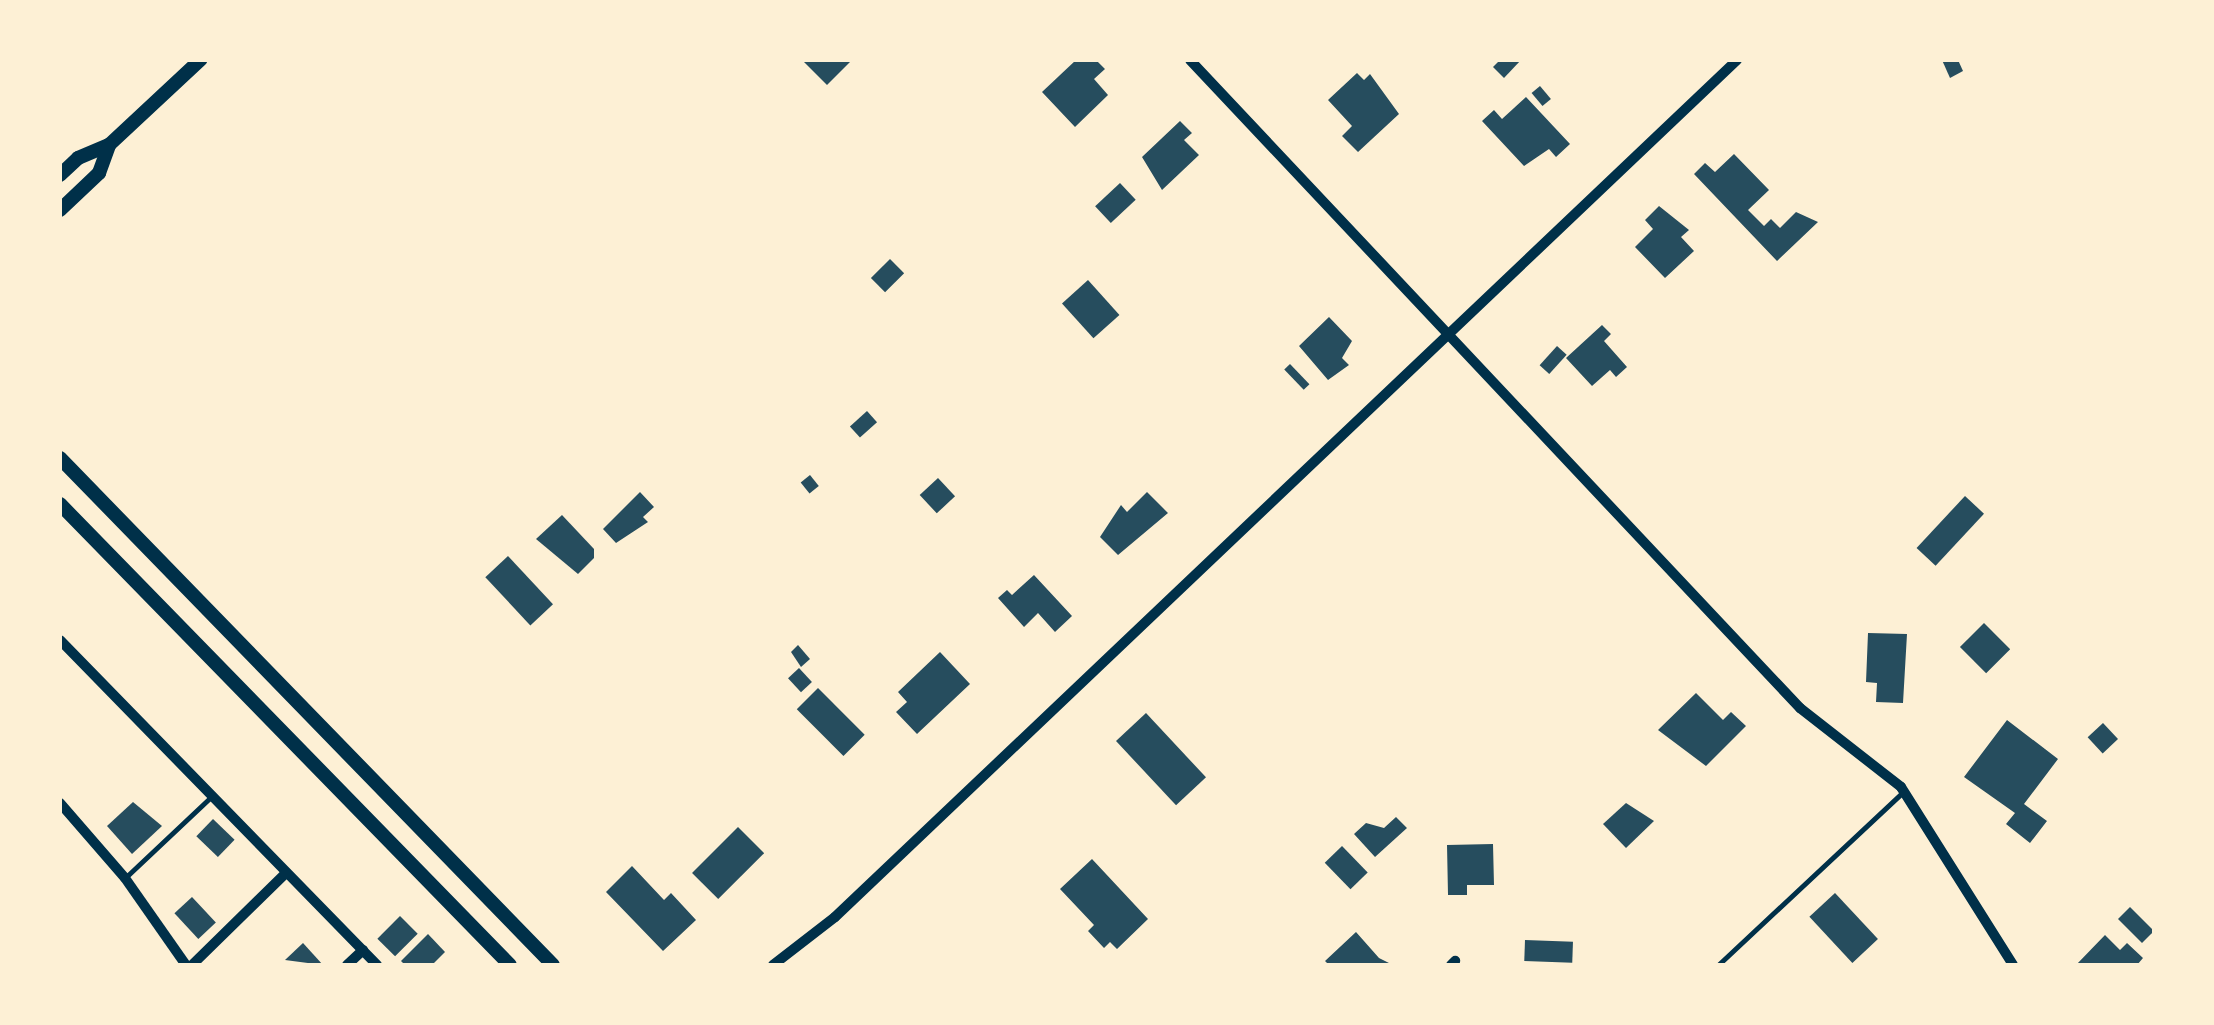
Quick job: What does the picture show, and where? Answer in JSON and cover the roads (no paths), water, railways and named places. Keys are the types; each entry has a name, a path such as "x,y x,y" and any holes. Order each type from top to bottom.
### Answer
{"main road":[{"path":"60,175 78,158 109,145 200,60"},
{"path":"60,210 99,173 109,145"},
{"path":"60,458 553,965"},
{"path":"60,504 510,965"}],"street":[{"path":"1190,60 1824,732 1904,791 2013,965"},
{"path":"773,965 849,904 1737,60"},
{"path":"60,640 377,965"},
{"path":"60,803 125,878 189,965 286,874"},
{"path":"347,965 363,950"}],"lane":[{"path":"1718,965 1904,791"},
{"path":"125,878 212,796"}]}
